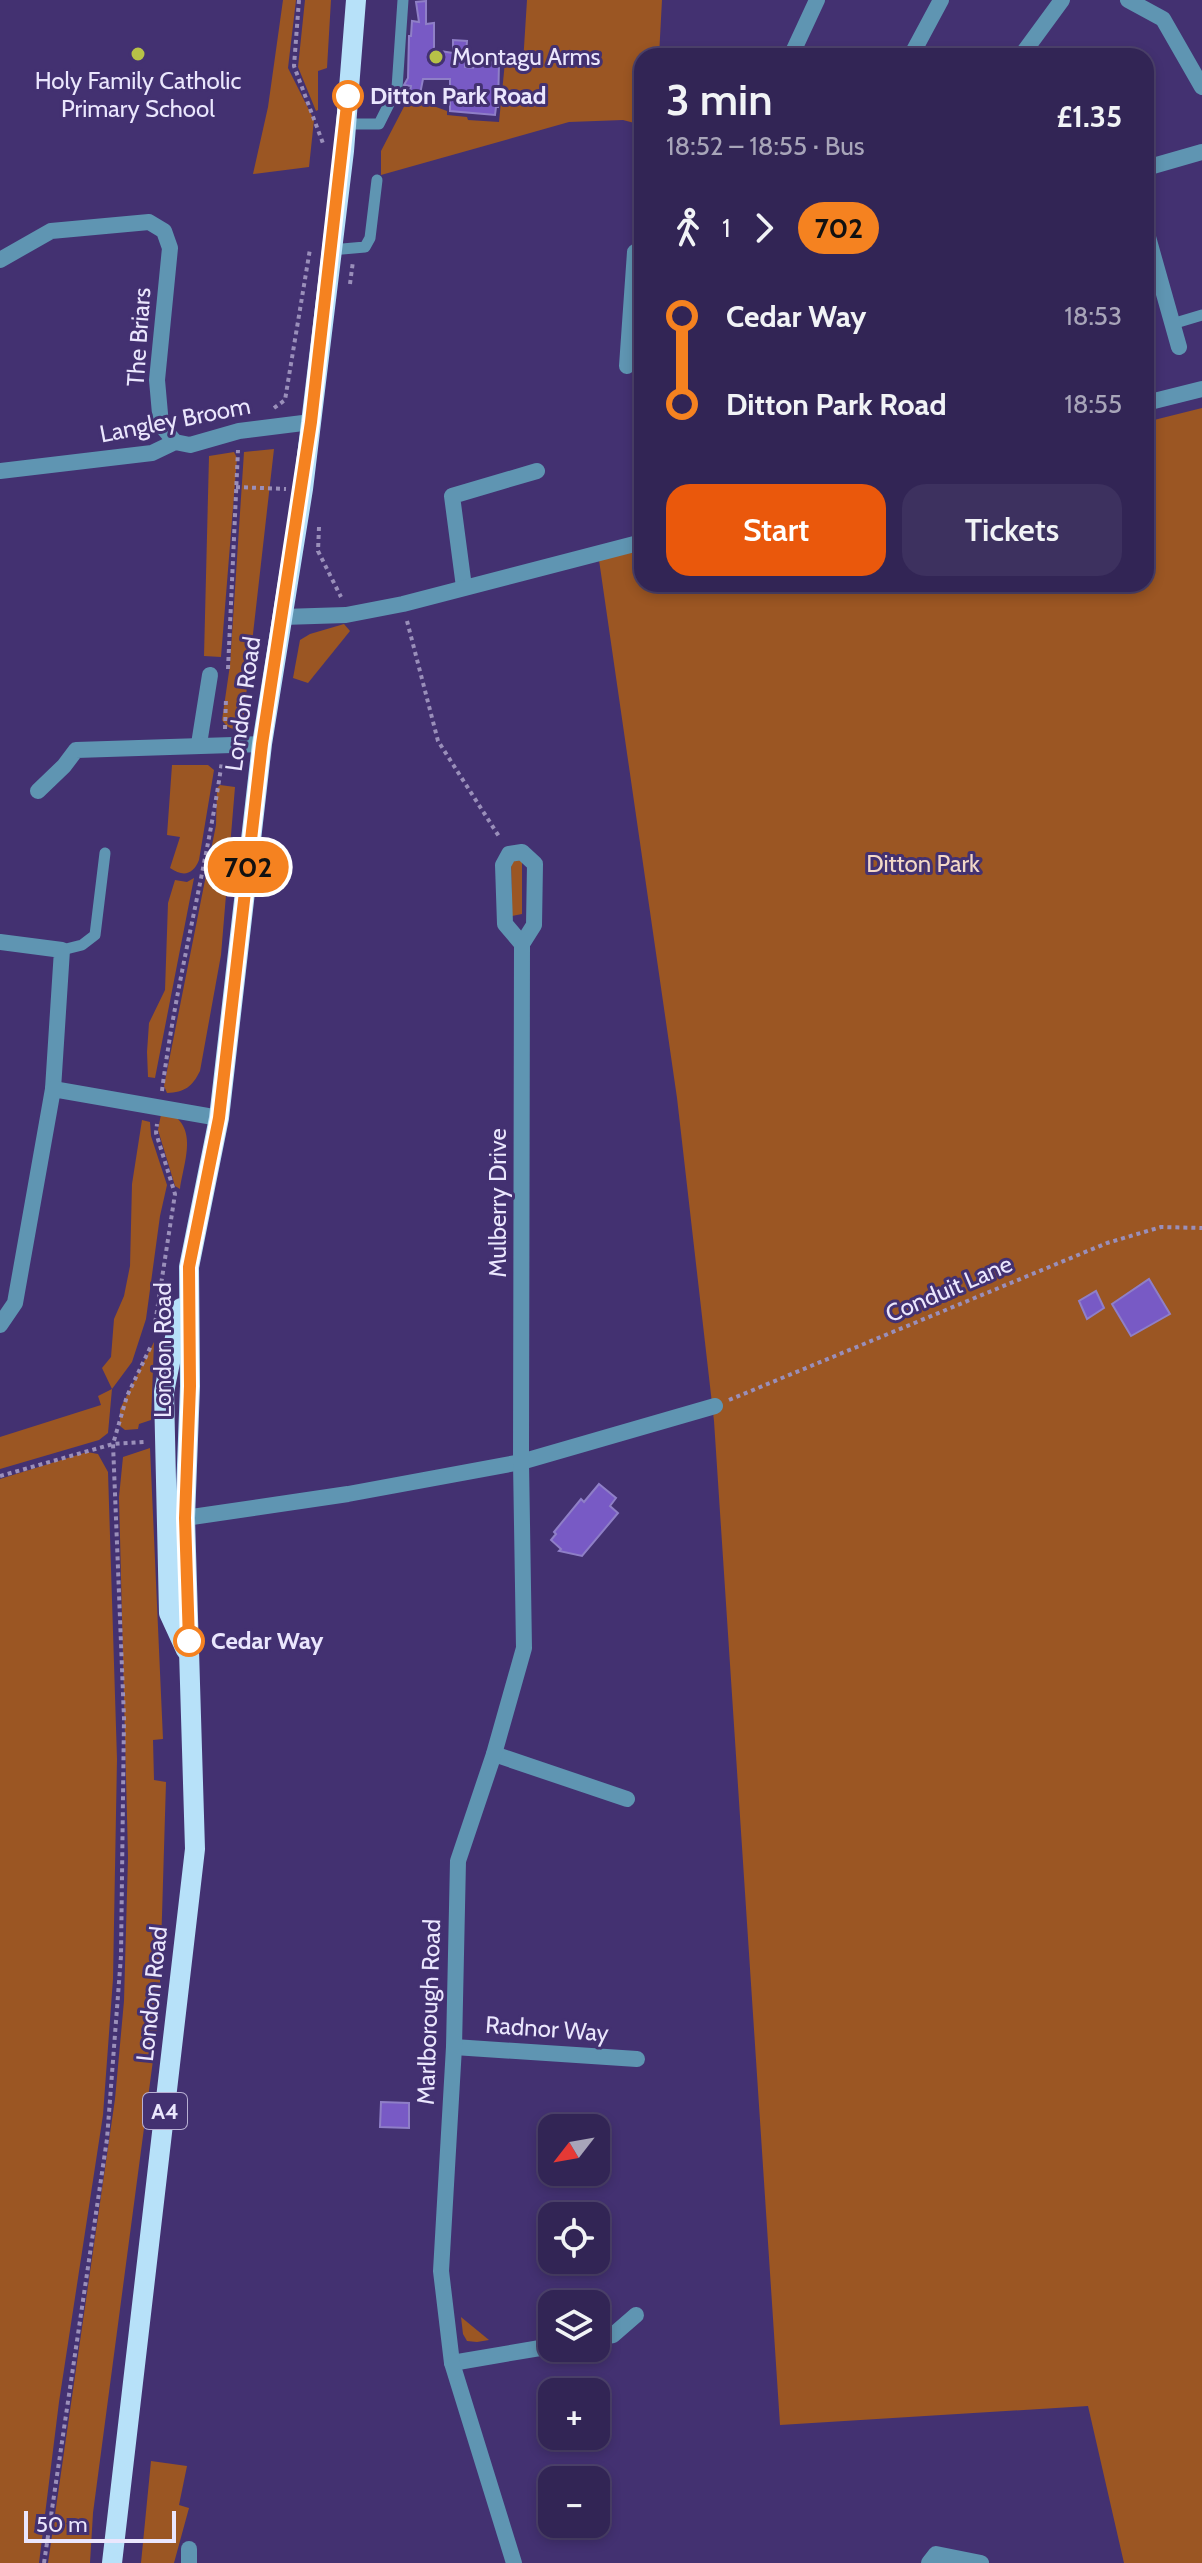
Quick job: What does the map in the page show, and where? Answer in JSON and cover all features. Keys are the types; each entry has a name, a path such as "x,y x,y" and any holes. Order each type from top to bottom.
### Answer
{"main road":[{"name":"London Road","path":"112,2563 195,1849 190,1657 169,1613 176,1518 164,1392 219,1118 262,744 303,489 346,124 356,0"}],"street":[{"path":"795,48 817,0"},
{"path":"915,48 941,0"},
{"path":"1027,48 1062,0"},
{"path":"1128,0 1163,19 1202,87"},
{"path":"1154,166 1202,152"},
{"name":"The Briars","path":"0,260 51,231 149,222 164,231 170,248 157,380 161,425 175,442"},
{"path":"1154,259 1179,347"},
{"path":"627,366 634,266"},
{"path":"1154,401 1202,389"},
{"name":"Langley Broom","path":"0,471 152,453 175,442 190,445 239,431 311,422"},
{"path":"464,587 452,496 537,471"},
{"path":"283,617 346,615 403,604 634,544"},
{"path":"199,744 210,675"},
{"path":"38,791 76,750 262,744"},
{"name":"Mulberry Drive","path":"521,1462 522,944 534,925 535,864 522,852 509,854 503,865 505,924 522,944"},
{"path":"0,942 62,950 53,1089 15,1303 0,1325"},
{"path":"53,1089 219,1118"},
{"path":"176,1518 348,1494 521,1462 715,1406"},
{"name":"Marlborough Road","path":"514,2563 452,2363 441,2271 454,2047 458,1861 494,1754 524,1648 521,1462"},
{"path":"494,1754 627,1799"},
{"name":"Radnor Way","path":"454,2047 637,2059"},
{"path":"610,2336 636,2315"},
{"path":"452,2363 538,2348"},
{"path":"929,2563 936,2554 981,2563"}],"lane":[{"path":"346,124 379,124 397,88 403,0"},
{"path":"331,250 365,247 370,238 377,180"},
{"path":"1172,324 1202,315"},
{"path":"62,950 82,945 95,935 105,853"}],"path":[{"path":"299,0 294,66 326,150"},
{"path":"273,408 285,400 311,244"},
{"path":"349,293 355,248"},
{"path":"227,683 239,431"},
{"path":"236,487 303,489"},
{"path":"319,520 318,551 343,602"},
{"path":"403,604 438,741 509,854"},
{"path":"154,1331 175,1194 156,1133 179,979 211,834 224,743 226,698"},
{"name":"Conduit Lane","path":"715,1406 1107,1243 1161,1227 1202,1228"},
{"path":"44,2563 107,2139 121,1956 124,1718 113,1444 127,1396 152,1346"},
{"path":"0,1476 113,1444 151,1442"}],"green space":[{"path":"283,0 296,0 288,68 314,120 309,167 253,174 268,107"},
{"path":"305,0 331,0 327,68 318,71 316,111 298,67"},
{"path":"527,0 662,0 659,48 634,48 634,123 623,120 569,122 381,175 381,151 409,97 447,111 447,115 499,122 505,62 523,63"},
{"name":"Ditton Park","path":"1202,408 1202,2563 1124,2563 1088,2406 780,2425 714,1421 677,1098 599,560 634,551 634,592 1154,592 1154,420"},
{"path":"274,449 243,722 233,729 222,720 230,665 244,452"},
{"path":"234,452 237,458 221,657 204,656 209,456"},
{"path":"344,624 350,631 308,683 293,678 300,640"},
{"path":"172,765 208,765 214,770 199,860 194,869 187,873 170,868 180,837 167,835"},
{"path":"220,785 235,787 221,955 200,1071 187,1088 167,1093 164,1086 216,825 217,788"},
{"path":"511,860 522,860 522,914 512,916"},
{"path":"194,878 155,1078 148,1077 149,1023 165,990 168,903 175,880 187,882"},
{"path":"162,1109 174,1115 186,1132 187,1154 180,1189 175,1186 158,1130"},
{"path":"142,1120 150,1122 151,1136 167,1185 146,1319 132,1362 112,1389 102,1368 111,1357 114,1319 124,1296 130,1266 132,1184"},
{"path":"154,1342 151,1420 139,1424 138,1429 125,1430 120,1426 120,1409"},
{"path":"112,1389 108,1433 99,1440 0,1469 0,1437 101,1405 98,1396"},
{"path":"150,1448 163,1739 153,1740 154,1780 166,1782 159,2015 93,2513 90,2563 48,2563 115,2099 124,2001 128,1857 119,1497 123,1457"},
{"path":"87,1452 98,1454 108,1472 117,1759 113,1979 103,2115 59,2402 39,2563 0,2563 0,1479"},
{"path":"461,2317 489,2340 467,2341"},
{"path":"151,2461 187,2466 179,2505 189,2508 174,2563 141,2563"}],"building":[{"name":"Montagu Arms","path":"426,1 426,24 434,23 434,50 453,53 453,40 467,41 465,67 473,68 474,61 499,63 495,115 450,111 450,79 423,79 419,99 409,97 411,86 404,85 408,78 409,36 412,21 419,22 416,2"},
{"path":"1149,1279 1170,1314 1131,1336 1112,1304"},
{"path":"1096,1291 1104,1308 1087,1319 1079,1301"},
{"path":"599,1484 616,1498 610,1506 618,1513 582,1556 559,1551 561,1549 551,1540 556,1534 554,1532 581,1499 584,1502"},
{"path":"381,2102 409,2103 409,2128 380,2127"}],"bus line":[{"name":"702","path":"189,1641 185,1518 190,1386 189,1267 219,1118 262,744 303,489 348,96"}],"place":[{"name":"Holy Family Catholic Primary School","path":"138,54"},
{"name":"Montagu Arms","path":"436,57"},
{"name":"Ditton Park Road","path":"348,96"},
{"name":"Cedar Way","path":"189,1641"}]}
